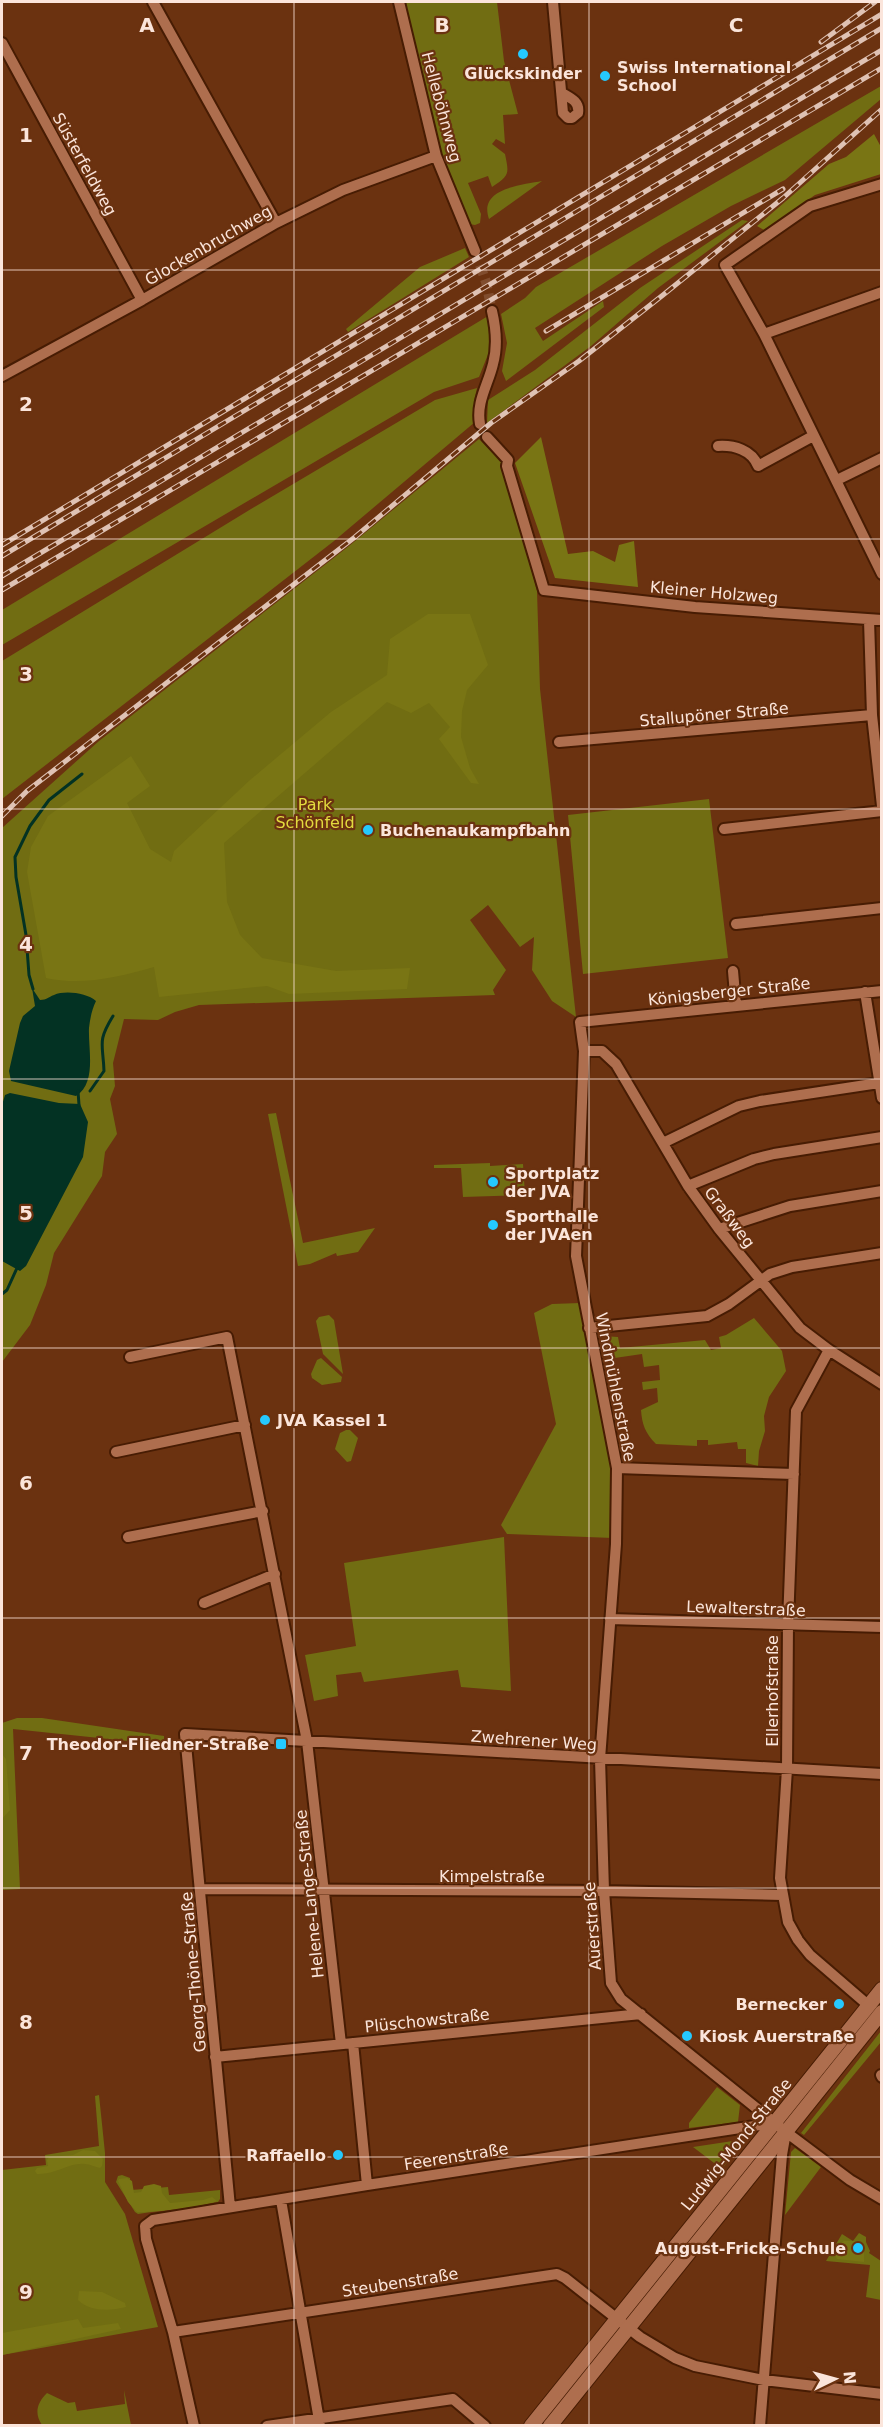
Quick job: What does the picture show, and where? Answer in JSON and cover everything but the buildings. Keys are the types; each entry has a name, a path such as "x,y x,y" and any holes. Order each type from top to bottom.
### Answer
{"main road":[{"name":"Ludwig-Mond-Straße","path":"531,2426 882,1989"},
{"name":"Ludwig-Mond-Straße","path":"550,2426 882,2012"}],"street":[{"path":"153,2 276,223"},
{"name":"Helleböhnweg","path":"399,2 436,156 476,251"},
{"path":"553,2 562,93"},
{"name":"Süsterfeldweg","path":"2,43 142,300"},
{"name":"Glockenbruchweg","path":"4,375 142,300 276,223 343,190 436,156"},
{"path":"882,184 810,206 725,265 764,334 882,574"},
{"path":"764,334 882,292"},
{"path":"480,424 478,412 480,400 494,362 496,345 492,311"},
{"path":"2,362 4,375"},
{"path":"718,446 731,445 746,452 756,459 758,466 813,436"},
{"name":"Kleiner Holzweg","path":"487,437 508,460 507,466 544,590 695,607 882,620"},
{"path":"837,480 882,458"},
{"path":"724,829 882,808 872,715 869,620"},
{"name":"Stallupöner Straße","path":"559,742 872,715"},
{"path":"736,924 882,908"},
{"path":"733,971 736,1006"},
{"name":"Königsberger Straße","path":"580,1022 882,990"},
{"path":"865,992 882,1098"},
{"name":"Windmühlenstraße","path":"580,1022 584,1051 576,1256 616,1468 616,1544 600,1759"},
{"name":"Graßweg","path":"584,1051 602,1051 616,1064 688,1186 719,1229 800,1328 829,1350 882,1384"},
{"path":"663,1143 739,1106 879,1083"},
{"path":"688,1186 754,1159 882,1137"},
{"path":"719,1229 790,1206 882,1191"},
{"path":"589,1328 707,1316 729,1304 770,1274 792,1267 882,1253"},
{"path":"130,1358 227,1337 307,1741"},
{"name":"Ellerhofstraße","path":"829,1350 796,1411 788,1623 787,1769 780,1867 782,1895 788,1922 798,1940 810,1955 868,2005"},
{"path":"116,1452 245,1425"},
{"path":"616,1468 794,1474"},
{"path":"128,1537 263,1510"},
{"path":"204,1603 275,1574"},
{"name":"Lewalterstraße","path":"610,1619 882,1627"},
{"name":"Zwehrener Weg","path":"185,1734 882,1774"},
{"name":"Georg-Thöne-Straße","path":"185,1734 230,2207"},
{"name":"Helene-Lange-Straße","path":"307,1741 340,2044"},
{"name":"Auerstraße","path":"600,1759 604,1891 611,1983 621,1999 774,2123 850,2180 882,2199"},
{"name":"Kimpelstraße","path":"201,1889 604,1891 782,1895"},
{"name":"Plüschowstraße","path":"215,2057 641,2014"},
{"path":"353,2043 368,2185"},
{"name":"Feerenstraße","path":"173,2332 146,2239 146,2226 153,2220 774,2123"},
{"path":"760,2426 782,2156 786,2132"},
{"path":"281,2200 320,2421"},
{"name":"Steubenstraße","path":"173,2332 552,2274 565,2277 617,2319"},
{"path":"617,2319 628,2329 675,2358 695,2366 764,2380 882,2394"},
{"path":"173,2332 194,2426"},
{"path":"267,2426 320,2421 453,2399 485,2426"}],"green space":[{"path":"405,2 497,2 504,61 518,114 503,115 505,144 496,139 492,144 505,154 507,174 505,177 492,187 488,176 468,183 481,214 480,223 475,225 469,224 443,158 440,156"},
{"path":"881,86 881,99 785,180 731,206 662,246 535,328 543,341 603,301 604,307 506,381 502,371 507,343 501,314 525,298 536,287"},
{"path":"542,181 489,219 487,209 496,194 514,187"},
{"path":"742,220 748,221 658,288 591,346 487,423 488,400 535,370 640,288"},
{"path":"465,248 469,257 348,332 346,329 420,267"},
{"path":"488,316 491,347 479,377 434,392 2,645 2,610"},
{"path":"477,388 474,401 475,422 334,541 2,799 2,661 435,400"},
{"name":"Park Schönfeld","path":"479,439 502,462 537,591 540,689 576,1017 552,1001 532,970 534,937 520,947 488,905 470,920 506,970 493,990 495,995 199,1005 158,1020 124,1019 113,1063 115,1086 110,1099 117,1134 105,1152 102,1176 54,1253 46,1285 30,1325 2,1362 2,828 99,741 349,546"},
{"path":"709,799 728,958 583,974 568,815"},
{"path":"276,1113 303,1243 375,1228 358,1252 337,1256 336,1253 310,1264 298,1266 268,1114"},
{"name":"Sportplatz der JVA","path":"490,1163 490,1166 523,1164 525,1195 463,1197 461,1168 434,1168 434,1165"},
{"path":"580,1303 613,1469 613,1538 507,1534 501,1525 556,1424 534,1313 552,1304"},
{"path":"329,1315 334,1320 343,1374 323,1354 316,1321 319,1317"},
{"path":"754,1318 782,1351 786,1371 769,1397 764,1416 765,1431 759,1451 758,1466 746,1463 746,1449 738,1449 737,1442 708,1445 708,1440 697,1440 697,1446 656,1444 645,1428 641,1410 658,1402 657,1388 643,1390 642,1382 660,1380 659,1365 644,1367 642,1354 608,1359 603,1336 618,1337 620,1348 705,1340 711,1350 721,1348 719,1337"},
{"path":"321,1358 342,1377 341,1382 322,1385 312,1378 311,1374 317,1360"},
{"path":"350,1430 358,1438 351,1461 347,1462 335,1449 340,1433"},
{"path":"504,1537 511,1691 461,1687 458,1670 364,1682 361,1672 336,1675 338,1696 314,1701 305,1655 356,1646 344,1563"},
{"path":"17,1718 42,1718 164,1736 164,1739 176,1741 176,1746 13,1729 20,1889 2,1890 2,1723"},
{"path":"881,2031 881,2042 804,2135 801,2133"},
{"path":"717,2087 740,2105 738,2122 689,2128 689,2123"},
{"path":"99,2095 105,2153 105,2182 125,2214 158,2327 2,2355 2,2170 46,2165 45,2155 99,2146 95,2096"},
{"path":"746,2139 722,2169 693,2147"},
{"path":"795,2148 821,2167 785,2215 791,2152"},
{"path":"118,2176 130,2178 131,2190 168,2187 169,2195 220,2190 220,2199 218,2202 138,2214 116,2182"},
{"path":"859,2233 866,2237 869,2253 881,2261 881,2300 866,2297 870,2265 826,2261 842,2234 853,2241"},
{"path":"124,2390 131,2425 42,2425 38,2416 39,2404 47,2393 68,2403 75,2402 77,2411 125,2404"}],"shaded area":[{"path":"874,134 881,147 881,174 815,195 764,230 757,226 829,164 846,157"},
{"path":"541,437 568,554 593,551 615,562 619,545 634,541 638,587 555,578 515,463"},
{"path":"428,614 470,614 488,665 467,690 462,711 461,737 470,768 479,784 471,783 439,739 450,727 429,703 411,713 387,702 224,843 227,902 240,935 262,958 336,971 410,968 407,989 289,994 267,986 159,997 154,967 87,981 46,978 27,872 31,847 48,816 131,756 150,786 127,803 150,849 171,862 174,851 250,780 331,712 387,675 390,639"},
{"path":"32,988 40,1000 59,993 70,993 82,994 96,1001 89,1028 89,1074 83,1090 76,1096 11,1081 9,1071 20,1023 23,1016 35,1006"},
{"path":"10,1093 59,1103 80,1104 88,1122 83,1157 26,1266 20,1271 2,1261 2,1105 5,1095"},
{"path":"2,1754 6,1759 10,1810 2,1819"},
{"path":"83,2150 95,2151 103,2159 102,2166 100,2168 89,2164 79,2164 44,2174 37,2174 35,2171 37,2168 48,2166 49,2157 73,2155"},
{"path":"127,2178 132,2181 134,2193 141,2192 144,2186 154,2184 161,2186 162,2193 170,2203 212,2197 217,2201 178,2209 137,2212 128,2202 118,2181"},
{"path":"844,2241 859,2241 864,2246 864,2262 837,2259 834,2253"},
{"path":"79,2291 102,2292 125,2303 126,2307 107,2310 88,2307 78,2300"},
{"path":"78,2319 83,2328 118,2323 121,2329 2,2355 2,2333"}],"waterway":[{"path":"33,989 29,975 15,857 30,826 49,800 82,774"},
{"path":"90,1091 104,1071 103,1037 113,1016"},
{"path":"78,1091 79,1105"},
{"path":"2,1294 7,1290 17,1268"}],"tunnel":[{"path":"475,251 486,282 492,311"}],"railway":[{"path":"821,42 875,2"},
{"path":"2,545 882,14"},
{"path":"2,556 882,28"},
{"path":"2,576 882,50"},
{"path":"2,590 882,68"},
{"path":"2,816 27,791 355,537 491,423 579,361 663,295 783,198 882,109"},
{"path":"546,331 783,189"}],"place":[{"name":"Glückskinder","path":"523,54"},
{"name":"Swiss International School","path":"605,76"},
{"name":"Buchenaukampfbahn","path":"368,830"},
{"name":"Sportplatz der JVA","path":"493,1182"},
{"name":"Sporthalle der JVAen","path":"493,1225"},
{"name":"JVA Kassel 1","path":"265,1420"},
{"name":"Theodor-Fliedner-Straße","path":"281,1744"},
{"name":"Bernecker","path":"839,2004"},
{"name":"Kiosk Auerstraße","path":"687,2036"},
{"name":"Raffaello","path":"338,2155"},
{"name":"August-Fricke-Schule","path":"858,2248"}]}
